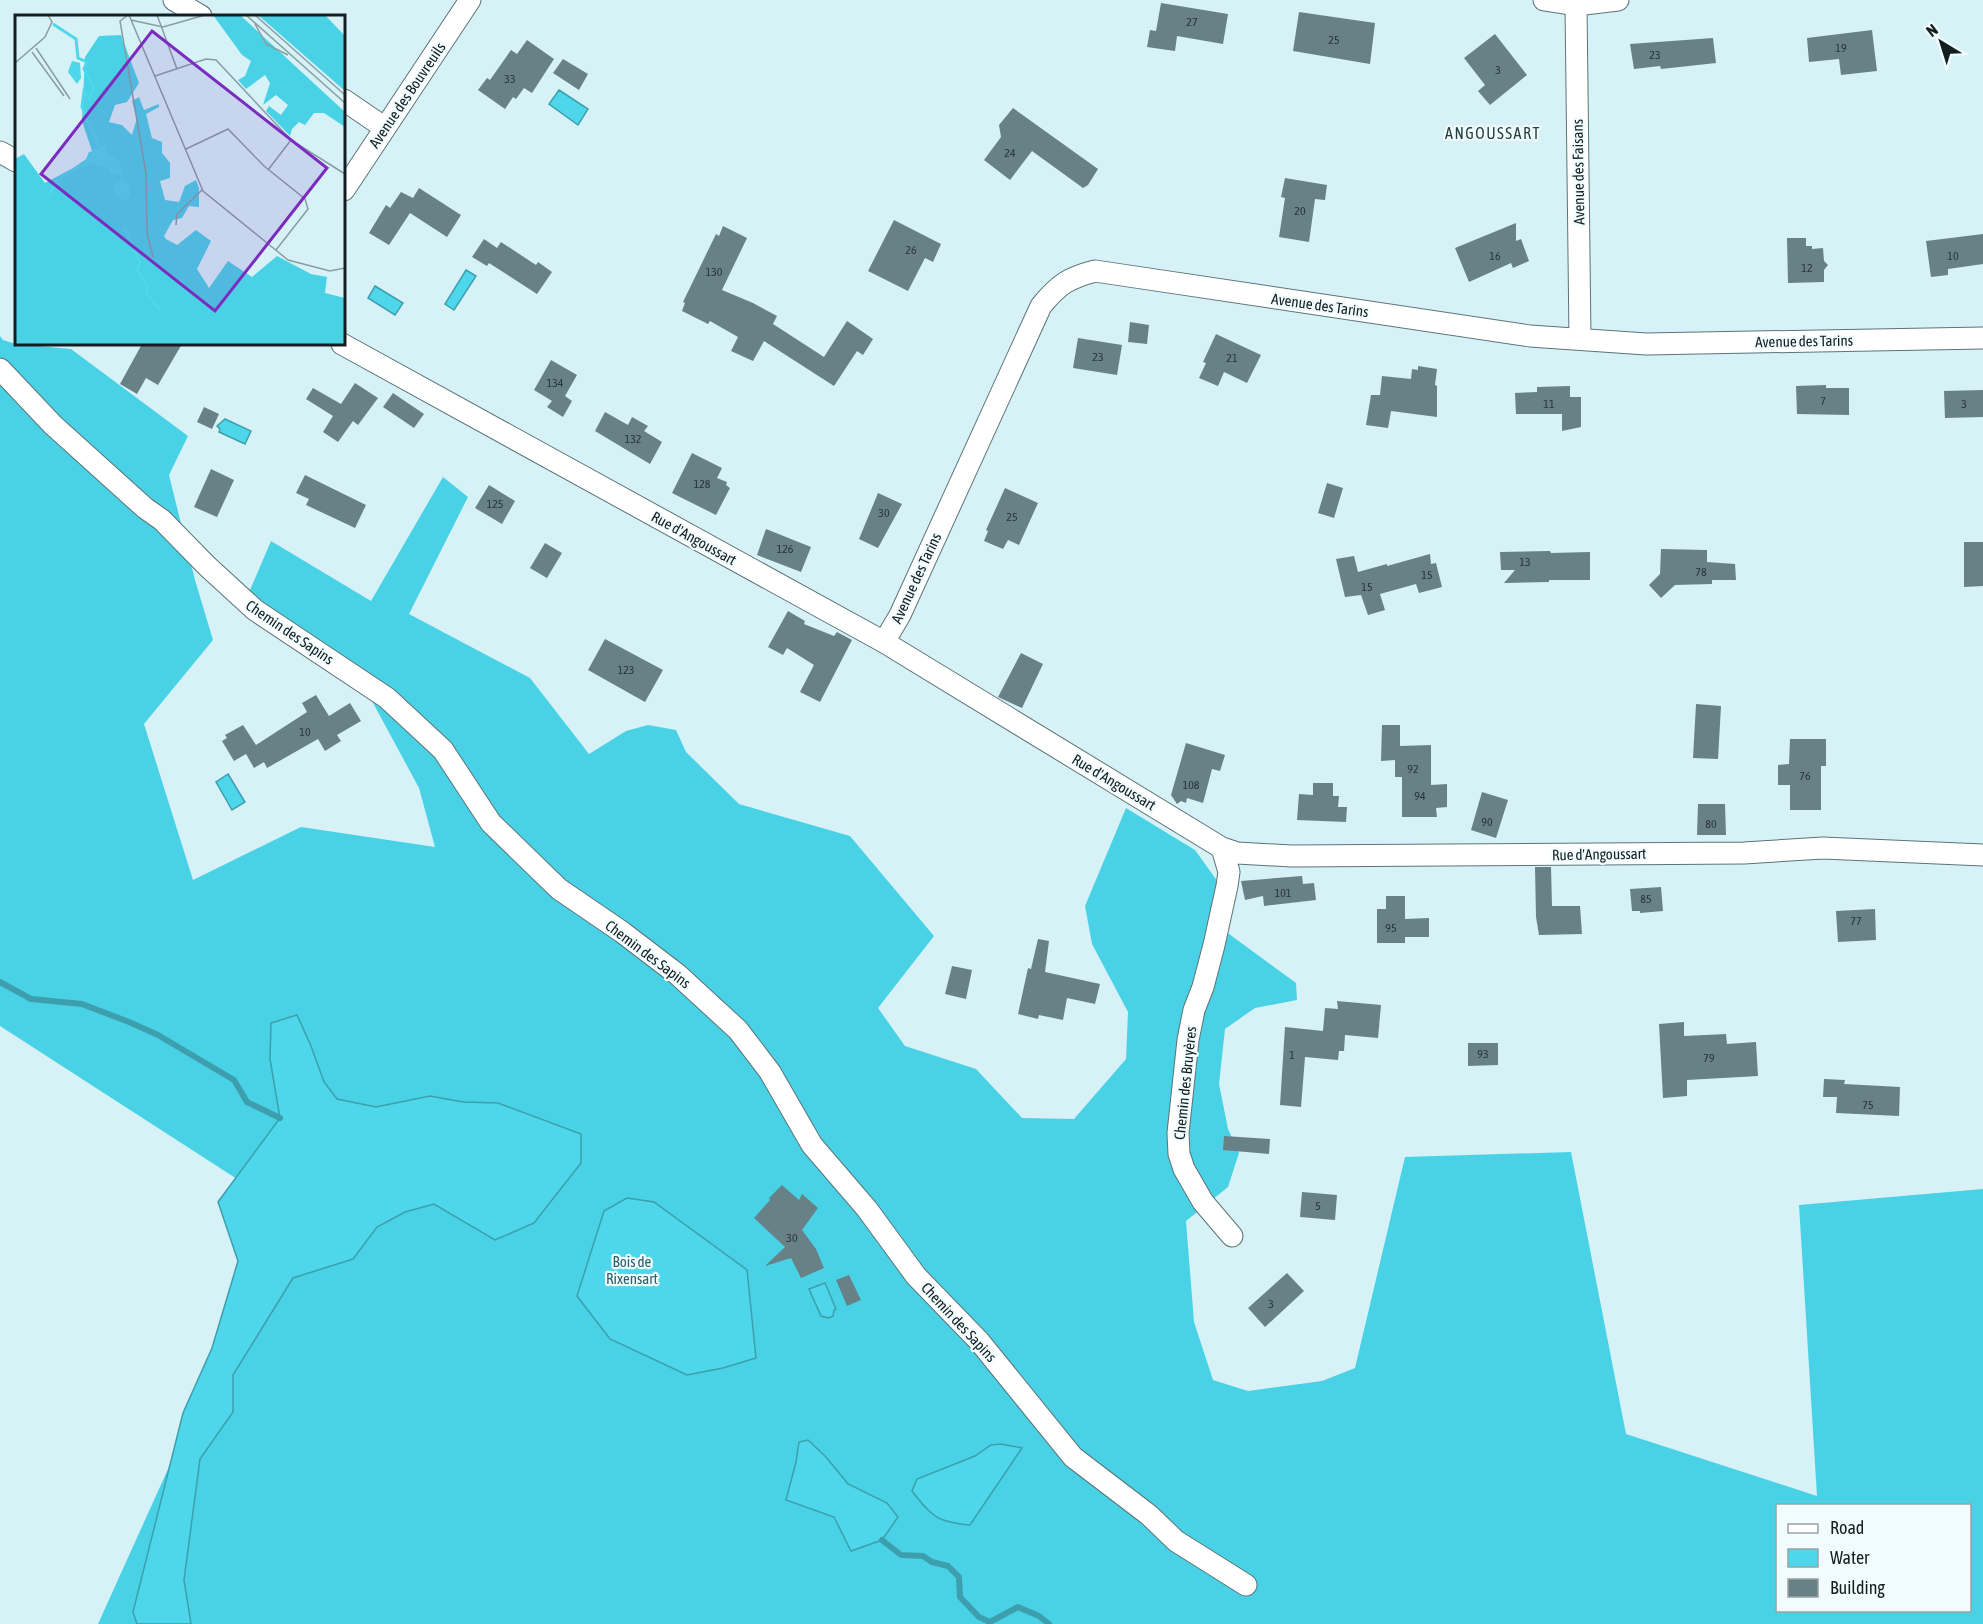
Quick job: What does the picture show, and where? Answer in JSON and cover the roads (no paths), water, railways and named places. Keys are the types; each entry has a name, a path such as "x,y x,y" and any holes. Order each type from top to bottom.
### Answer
{"street":[{"path":"174,0 199,15"},
{"name":"Avenue des Bouvreuils","path":"345,188 470,0"},
{"path":"1544,0 1576,5 1618,0"},
{"name":"Avenue des Faisans","path":"1576,5 1580,339"},
{"path":"345,101 385,128"},
{"path":"0,152 15,160"},
{"name":"Avenue des Tarins","path":"884,642 900,615 1041,306 1056,288 1074,277 1095,272 1530,336 1646,344 1983,338"},
{"name":"Rue d'Angoussart","path":"344,345 884,642 1222,848 1237,853 1291,856 1744,853 1823,848 1983,855"},
{"name":"Chemin des Sapins","path":"0,369 53,425 145,508 162,520 207,567 255,610 387,698 443,750 491,824 559,889 622,932 677,974 738,1030 770,1072 812,1145 867,1209 916,1276 980,1341 1073,1457 1149,1515 1176,1540 1246,1585"},
{"name":"Chemin des Bruyères","path":"1222,848 1229,872 1228,879 1214,945 1203,987 1194,1010 1188,1040 1178,1133 1179,1154 1184,1169 1203,1202 1232,1236"}],"water":[{"path":"559,90 588,109 578,125 549,104"},
{"path":"466,270 476,276 454,310 445,304"},
{"path":"375,286 403,303 395,315 368,298"},
{"path":"225,419 251,431 245,444 219,432 220,429 217,426"},
{"path":"228,774 245,802 232,810 216,782"},
{"path":"297,1015 324,1082 337,1099 376,1107 430,1096 463,1102 498,1103 581,1134 581,1163 534,1223 495,1240 434,1204 405,1212 377,1227 353,1259 293,1278 233,1375 233,1412 200,1459 184,1580 191,1624 137,1624 133,1612 183,1413 212,1348 238,1261 218,1202 280,1118 270,1059 271,1023"},
{"path":"627,1198 654,1202 747,1270 756,1358 723,1368 687,1375 610,1339 577,1296 604,1211"},
{"path":"825,1283 836,1309 833,1316 829,1318 821,1316 809,1289"},
{"path":"808,1440 826,1457 848,1484 887,1503 898,1517 882,1540 851,1551 834,1517 786,1500 799,1442"},
{"path":"1001,1444 1022,1448 970,1525 936,1517 912,1491 917,1479 975,1456 991,1445"}],"waterway":[{"path":"0,982 31,999 82,1004 158,1035 234,1080 247,1102 280,1118"},
{"path":"882,1540 901,1555 923,1556 932,1562 948,1566 959,1577 960,1597 979,1617 990,1622 1018,1607 1039,1616 1049,1624"}],"district":[{"name":"ANGOUSSART","path":"1493,133"}],"park label":[{"name":"Bois de Rixensart","path":"632,1270"}]}
